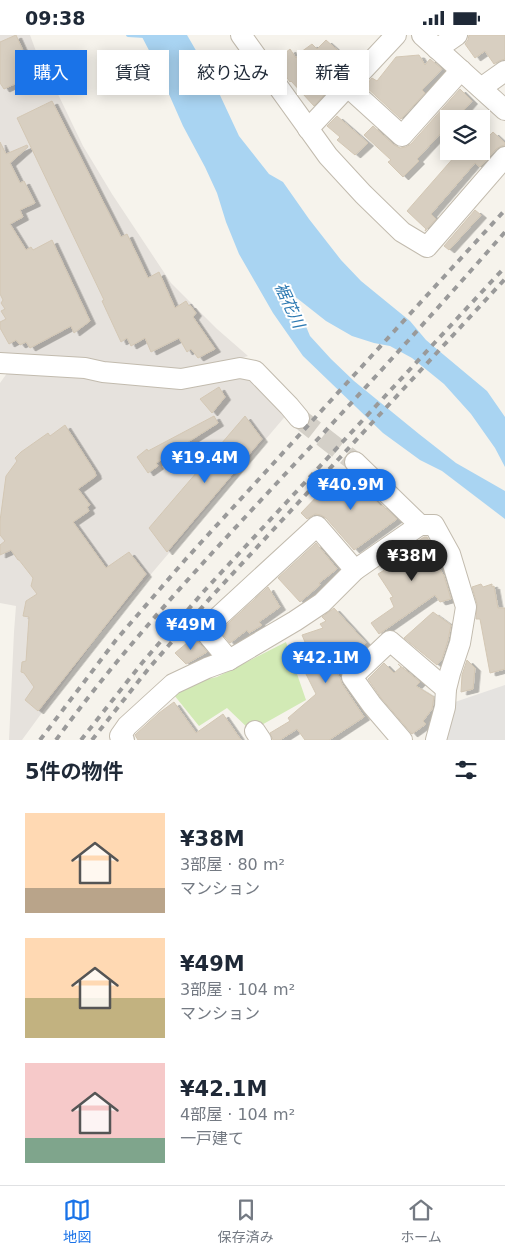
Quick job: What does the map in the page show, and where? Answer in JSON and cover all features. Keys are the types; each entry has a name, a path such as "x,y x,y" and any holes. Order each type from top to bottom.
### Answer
{"street":[{"path":"241,35 328,156 402,232 427,247 505,157"},
{"path":"369,64 396,35"},
{"path":"422,35 505,110"},
{"path":"437,49 457,35"},
{"path":"357,95 402,136 461,70"},
{"path":"481,88 505,71"},
{"path":"308,129 340,95"},
{"path":"2,368 85,368 103,372 181,379 240,368 255,371 299,418"},
{"path":"355,461 420,525"},
{"path":"120,739 127,726 173,684 229,660 258,643 322,603 355,570 420,525 434,525 450,554 466,607 460,643 446,689 445,707 436,740"},
{"path":"229,660 204,630 317,526 355,570"},
{"path":"402,740 372,705 352,677 390,641 446,689"}],"shaded area":[{"path":"0,35 30,35 36,50 15,50 15,95 58,95 83,146 112,194 171,283 217,329 248,356 189,373 0,361"},
{"path":"10,369 246,373 288,413 95,640 22,740 9,740 16,606 0,603 0,383"},
{"path":"505,685 505,740 443,740 447,720 455,702"}],"green space":[{"path":"286,642 306,700 251,731 227,708 199,726 174,695 190,683 217,677"}],"water":[{"name":"裾花川","path":"141,35 187,35 196,50 179,50 179,95 220,95 239,136 269,174 283,182 341,260 361,281 410,321 426,340 487,391 505,417 505,467 495,448 471,414 444,384 412,358 390,346 352,336 326,321 293,295 310,336 354,381 456,463 505,491 505,519 442,471 420,460 383,433 303,356 273,313 239,254 217,193 169,94 169,50 149,50"}],"building":[{"path":"16,35 23,50 15,50 15,84 4,89 0,83 0,42"},
{"path":"469,35 505,35 505,59 494,64 485,51 475,58 465,44"},
{"path":"326,40 337,50 304,50 312,44 317,49"},
{"path":"290,49 296,58 297,57 297,88 287,78 287,52"},
{"path":"419,55 425,65 430,59 442,69 422,90 425,93 401,119 369,90 369,81 372,78 377,81 396,57"},
{"path":"460,89 472,101 464,110 441,110"},
{"path":"304,95 324,95 314,106"},
{"path":"52,101 121,237 127,234 148,278 159,272 175,308 186,301 190,305 196,313 193,317 215,349 198,358 191,349 187,352 179,338 151,352 145,338 131,346 127,338 121,342 102,301 104,300 17,118"},
{"path":"440,111 440,134 417,159 419,161 403,177 388,162 391,160 364,135 373,126 400,148 411,144"},
{"path":"337,116 368,143 355,155 337,140 340,137 327,126"},
{"path":"493,132 505,145 496,149 490,156 490,135"},
{"path":"0,142 6,154 27,145 28,147 10,163 20,183 24,181 35,203 20,210 23,217 10,224 26,250 31,247 33,250 52,240 90,321 74,333 71,326 30,348 26,342 20,345 16,340 9,344 0,328 0,322 6,319 1,311 5,309 1,303 3,300 0,294"},
{"path":"452,160 486,160 480,167 475,163 431,214 436,219 425,231 426,229 407,211"},
{"path":"475,210 481,215 449,250 444,246"},
{"path":"219,387 225,397 212,413 200,399"},
{"path":"214,416 218,423 188,442 189,444 156,463 158,466 148,473 137,457 147,449 148,451"},
{"path":"245,416 262,439 167,552 149,528"},
{"path":"65,425 96,476 78,489 90,505 87,507 89,511 73,522 106,568 129,552 146,574 38,711 25,700 34,687 24,673 21,672 22,662 26,661 29,617 23,616 26,601 37,594 31,586 33,578 11,550 0,555 0,545 5,541 0,535 0,521 6,476 17,461 15,458 48,433 50,436"},
{"path":"346,472 397,519 354,550 326,518 315,514 307,519 301,513 324,489 326,491"},
{"path":"424,537 427,537 439,559 441,564 438,566 444,576 451,599 440,602 435,595 379,634 371,623 394,607 390,598 393,597 378,574 396,563 393,558"},
{"path":"316,543 337,569 319,583 320,585 300,602 278,578"},
{"path":"481,584 483,587 492,584 492,587 494,586 498,608 505,608 505,669 490,673 480,619 476,619 477,604 472,587"},
{"path":"268,587 280,607 259,622 262,625 249,633 247,630 230,643 220,631"},
{"path":"334,608 366,643 344,661 336,651 327,657 364,717 329,740 305,740 297,729 280,740 273,740 270,733 290,721 288,718 316,694 305,672 312,669 306,655 310,654 302,635 323,628 320,624 326,621 322,617"},
{"path":"433,612 451,625 442,659 437,665 404,638"},
{"path":"194,637 207,652 186,664 175,653"},
{"path":"467,660 475,668 473,689 461,692 462,675"},
{"path":"384,663 394,673 401,667 398,664 420,682 416,686 434,697 432,709 423,721 426,724 412,734 381,698 368,679"},
{"path":"174,702 196,733 223,714 241,740 138,740 135,735"}],"waterway":[{"path":"128,35 145,36"}],"tunnel":[{"path":"299,418 355,462"}],"railway":[{"path":"40,740 116,640 185,560 505,210"},
{"path":"56,740 83,704 168,602 398,352 505,232"},
{"path":"81,740 142,663 205,590 505,267"},
{"path":"92,740 149,668 212,596 505,279"}]}
